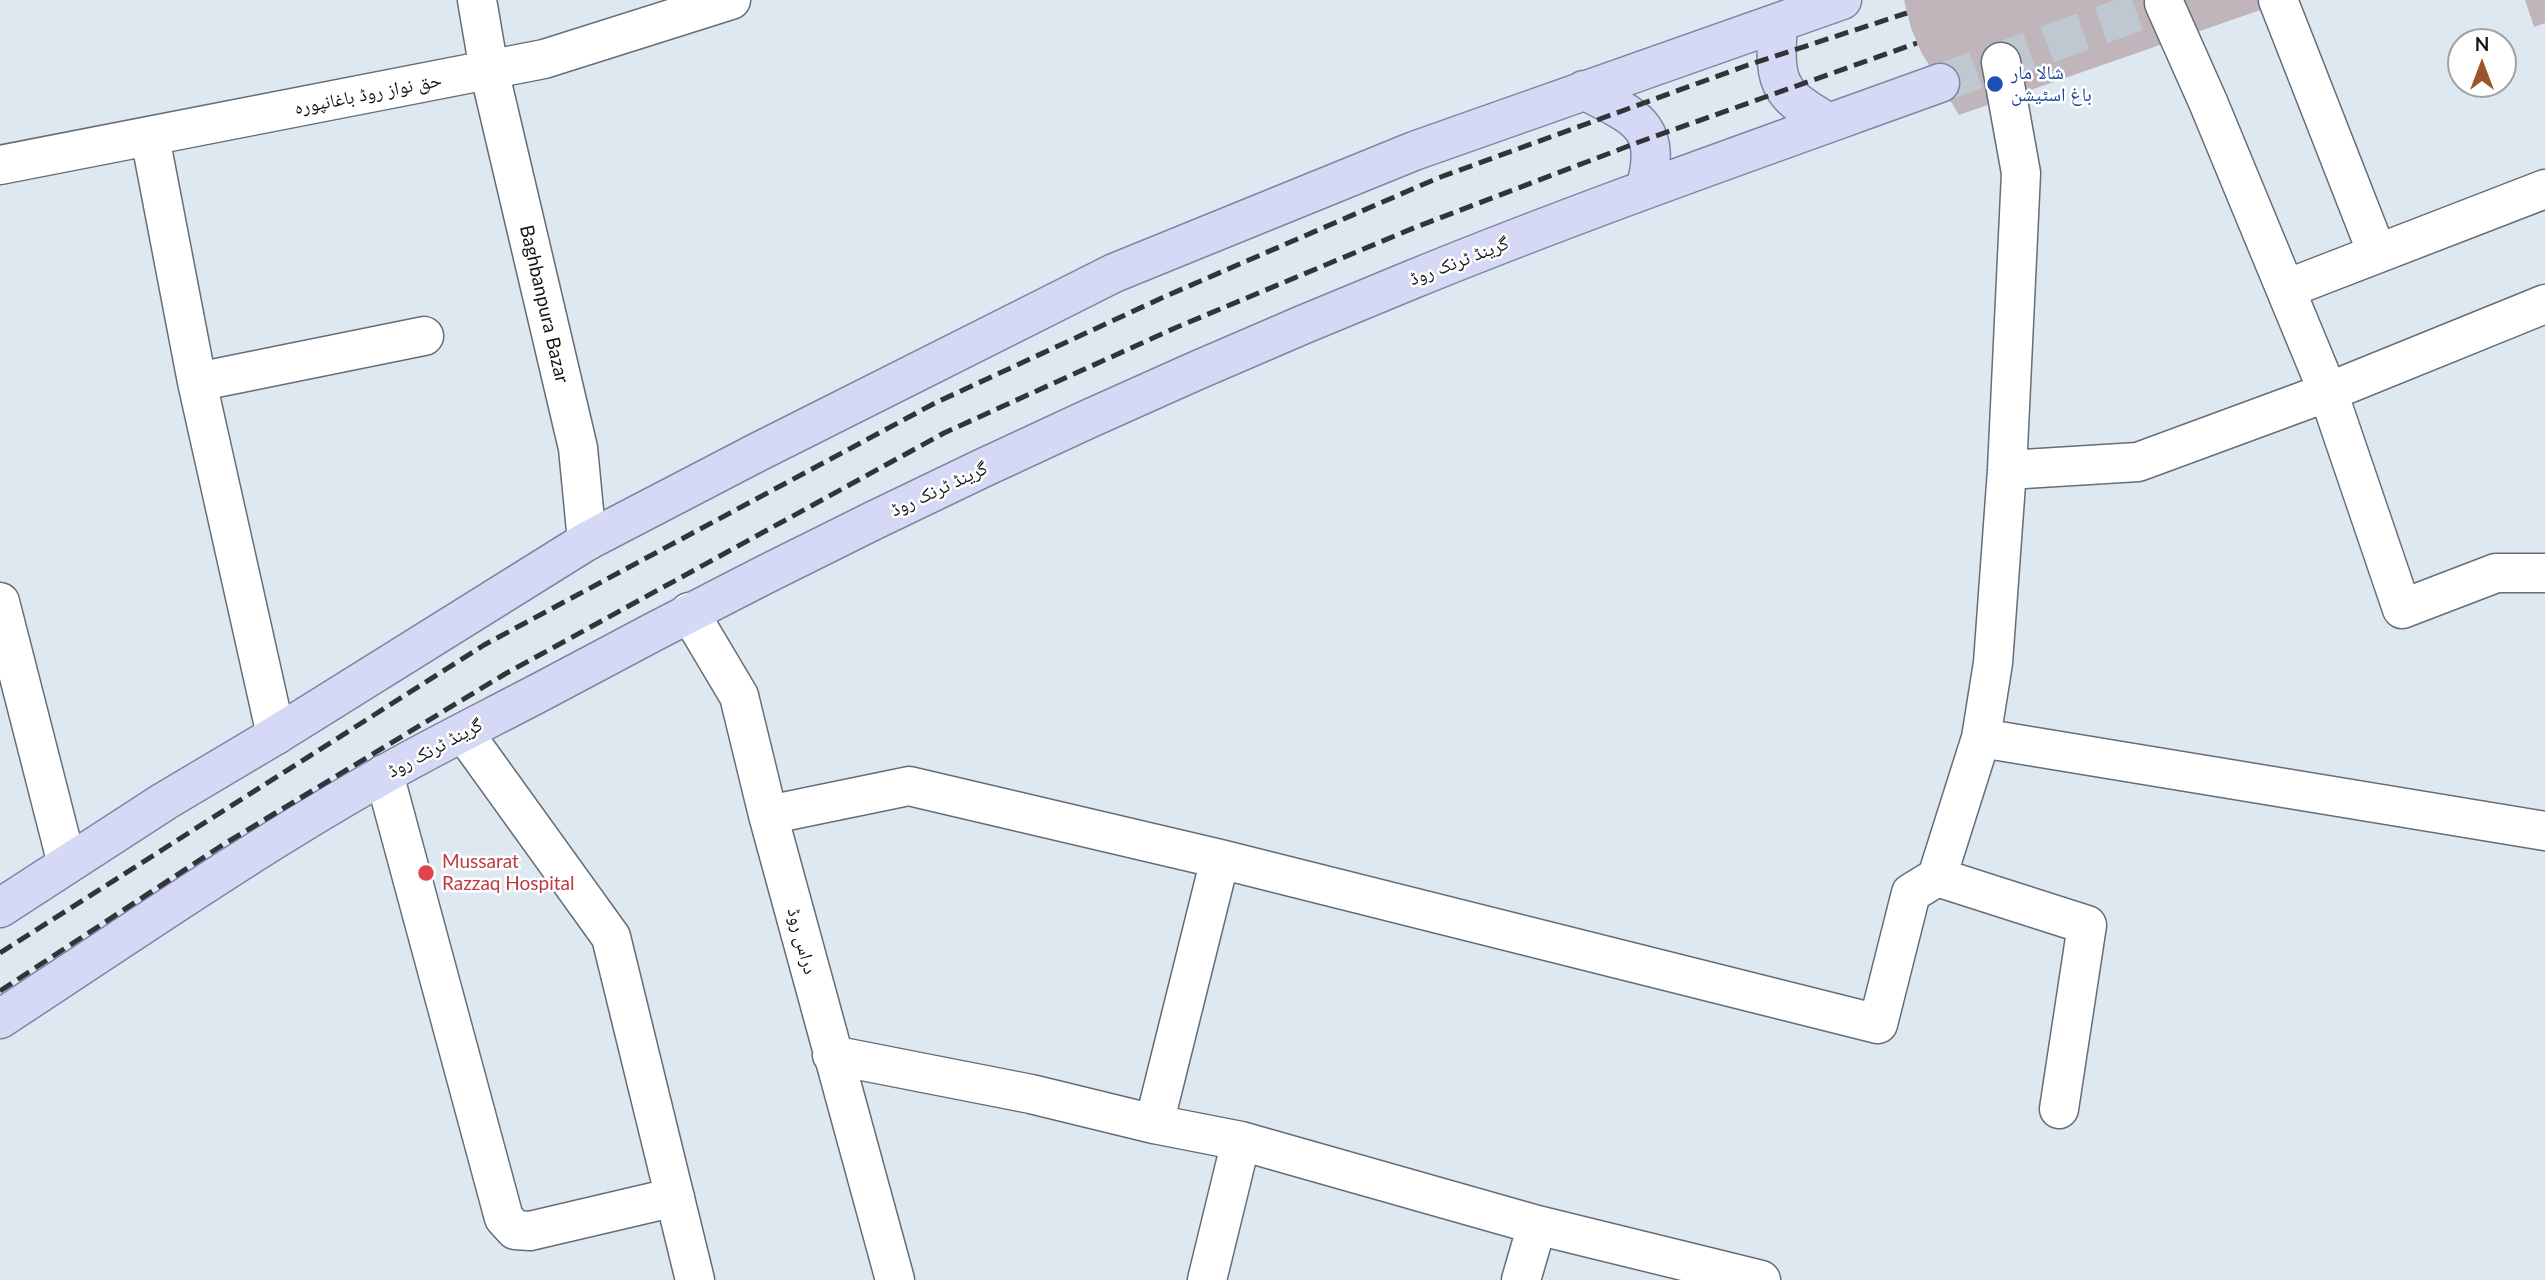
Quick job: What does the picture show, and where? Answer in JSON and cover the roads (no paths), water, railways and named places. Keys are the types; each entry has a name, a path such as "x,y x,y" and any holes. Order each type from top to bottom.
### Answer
{"main road":[{"path":"0,908 165,801 276,736 587,541 1114,273 1402,156 1842,0"},
{"path":"1778,23 1777,62 1784,89 1805,108 1829,123"},
{"name":"گرینڈ ٹرنک روڈ","path":"0,1019 225,871 384,774 689,612 854,529 1174,379 1412,279 1645,189 1940,83"},
{"path":"1584,90 1636,118 1650,140 1652,166 1645,189"}],"street":[{"name":"Baghbanpura Bazar","path":"477,0 489,70 578,448 587,541"},
{"name":"حق نواز روڈ باغانپورہ","path":"0,165 544,60 660,11 731,0"},
{"path":"2278,0 2377,253"},
{"path":"2164,3 2328,392 2402,609 2496,573 2545,573"},
{"path":"768,816 909,786 1220,859 1878,1024 1911,893 1937,877 1981,738 1993,663 2007,470 2021,173 2001,62"},
{"path":"150,137 197,382 276,736"},
{"path":"2286,289 2545,189"},
{"path":"2007,470 2138,462 2328,392 2545,304"},
{"path":"197,382 424,336"},
{"path":"0,601 67,864"},
{"name":"دراس روڈ","path":"689,612 738,696 892,1279"},
{"path":"464,733 611,936 695,1280"},
{"path":"1981,738 2545,831"},
{"path":"384,774 504,1218 515,1230 530,1231 675,1197"},
{"path":"1154,1124 1220,859"},
{"path":"1937,877 2087,925 2059,1110"},
{"path":"832,1055 1031,1094 1154,1124 1241,1141 1537,1225 1760,1280"},
{"path":"1207,1280 1241,1141"},
{"path":"1521,1280 1537,1225"}],"tunnel":[{"path":"1940,83 2171,0"}],"railway":[{"path":"0,953 484,645 935,403 1166,296 1438,178 1748,65 1907,13"},
{"path":"0,991 221,846 505,674 944,433 1175,328 1416,227 1639,142 1917,43"}],"place":[{"name":"شالا مار باغ اسٹیشن","path":"1995,84"},
{"name":"Mussarat Razzaq Hospital","path":"426,873"}]}
